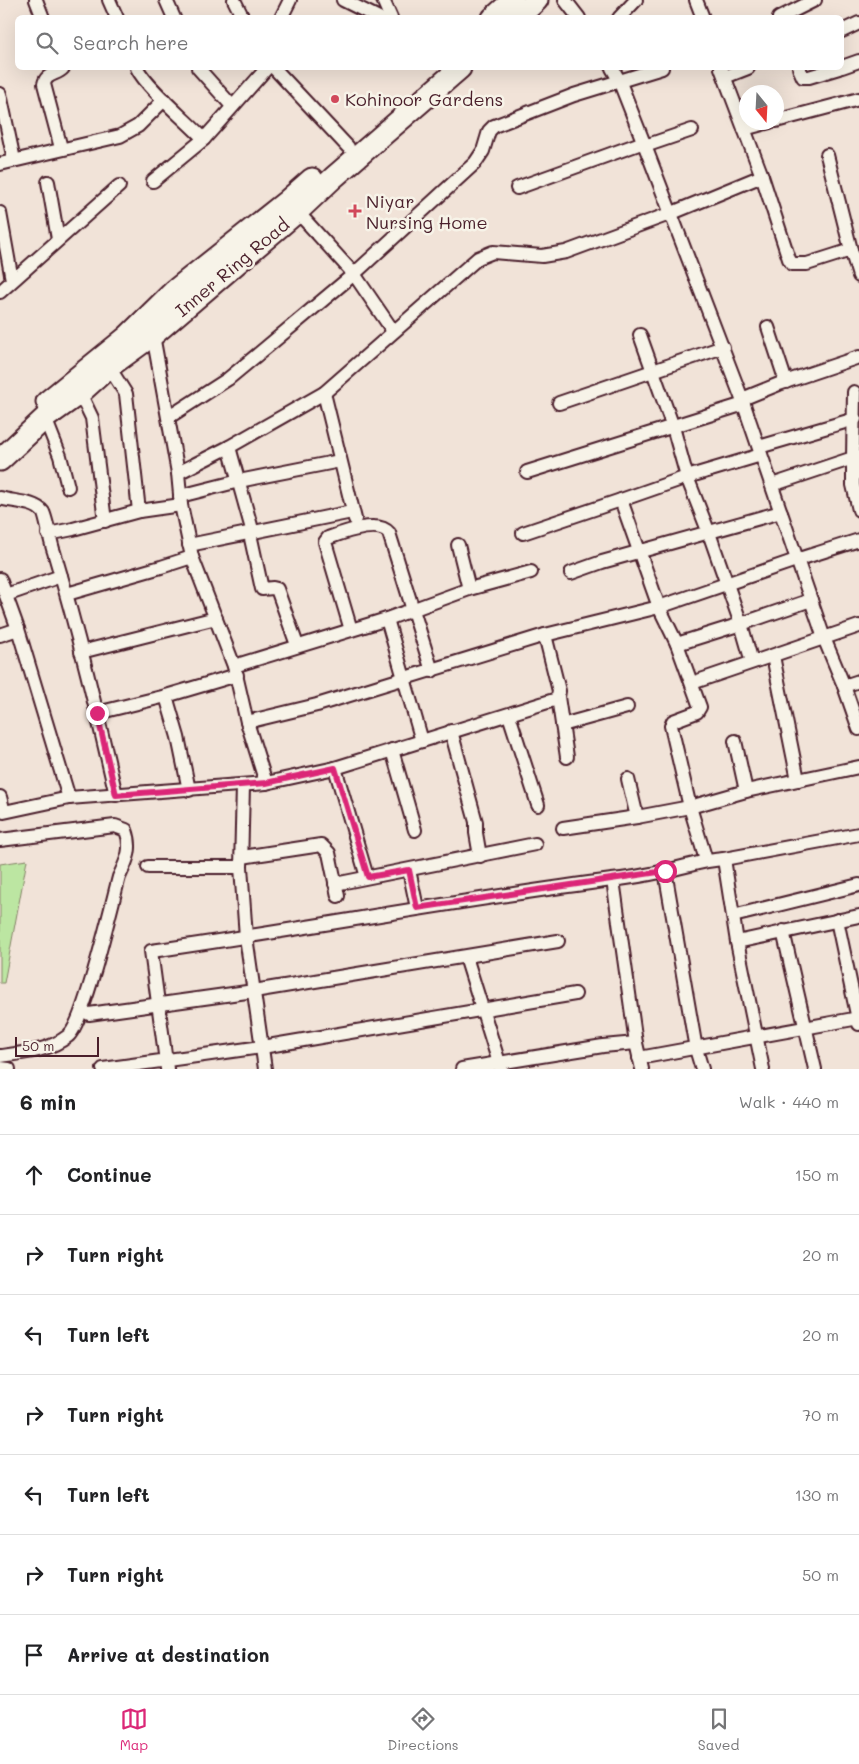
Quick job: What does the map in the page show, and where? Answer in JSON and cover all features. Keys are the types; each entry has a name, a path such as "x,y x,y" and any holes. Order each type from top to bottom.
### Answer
{"highway":[{"path":"497,15 513,0"},
{"path":"521,15 537,0"},
{"name":"Inner Ring Road","path":"0,460 45,418 80,393 109,367 153,334 293,206 348,147 435,70"},
{"name":"Inner Ring Road","path":"0,444 80,373 127,337 174,291 339,173 458,70"}],"street":[{"path":"36,0 42,15"},
{"path":"109,0 115,15"},
{"path":"166,0 173,15"},
{"path":"234,0 242,15"},
{"path":"282,15 290,0"},
{"path":"343,0 373,15"},
{"path":"383,0 390,15"},
{"path":"564,0 576,15"},
{"path":"622,15 636,0"},
{"path":"696,0 702,15"},
{"path":"795,9 815,0"},
{"path":"844,30 859,23"},
{"path":"844,66 859,61"},
{"path":"61,70 48,76 44,84 61,148"},
{"path":"138,70 164,100 204,139"},
{"path":"200,70 232,106"},
{"path":"153,181 204,139 265,70"},
{"path":"276,70 348,147"},
{"path":"613,70 619,80 672,213 723,347 772,485 796,560 859,729"},
{"path":"169,417 228,379 354,274 475,163 483,151 486,138 494,126 574,95 655,70"},
{"path":"736,70 723,72 739,115"},
{"path":"800,70 803,77 809,77 831,70"},
{"path":"0,94 14,160"},
{"path":"784,119 859,99"},
{"path":"0,164 61,148 100,141 129,132 146,119 164,100"},
{"path":"518,188 644,144 692,130"},
{"path":"744,130 792,264 807,264 851,250"},
{"path":"826,155 859,276"},
{"path":"178,473 229,447 324,393 478,258 493,252 542,256 566,252 672,213 762,176"},
{"path":"48,182 58,240"},
{"path":"0,292 119,186"},
{"path":"293,206 354,274 393,331"},
{"path":"0,213 12,280"},
{"path":"768,327 786,382"},
{"path":"153,334 191,551 236,670 247,722 266,783"},
{"path":"640,335 673,427 687,478 709,533 741,624 752,662"},
{"path":"559,403 723,347"},
{"path":"527,472 673,427 743,402 786,382 859,357"},
{"path":"109,367 126,394 139,511"},
{"path":"80,393 92,418 105,521"},
{"path":"324,393 352,512 358,529"},
{"path":"856,398 856,457 853,486 859,510"},
{"path":"45,418 60,456 68,487"},
{"path":"523,533 855,419"},
{"path":"229,447 252,533 262,589 277,589 297,646"},
{"path":"772,485 856,457"},
{"path":"48,534 181,501 239,481 340,461"},
{"path":"0,498 32,505 40,510 45,517 97,713 116,795"},
{"path":"621,500 660,607 677,644 700,707 699,710 673,721 671,726 690,807 706,860"},
{"path":"66,594 161,567 191,551 252,533 352,512"},
{"path":"572,573 781,512"},
{"path":"351,630 325,542 328,538 358,529 380,527 386,529 389,533 432,671"},
{"path":"247,722 317,705 559,631 660,607 859,540"},
{"path":"458,545 469,589"},
{"path":"97,713 166,696 297,646 387,619 469,589 531,572"},
{"path":"6,595 61,576"},
{"path":"0,579 18,629 69,798"},
{"path":"677,644 811,600"},
{"path":"80,652 216,618"},
{"path":"387,619 422,741"},
{"path":"692,683 859,626"},
{"path":"0,635 18,629"},
{"path":"546,635 559,691 558,697 567,757"},
{"path":"773,656 798,780"},
{"path":"844,686 859,681"},
{"path":"166,696 178,737 189,790"},
{"path":"0,797 4,812 69,798 266,783 335,768 451,731 509,715 558,697"},
{"path":"562,725 627,707"},
{"path":"509,715 538,805"},
{"path":"451,731 476,822 480,856"},
{"path":"735,741 746,791"},
{"path":"392,750 415,830"},
{"path":"563,828 637,818 690,807 746,791 859,767"},
{"path":"335,768 368,877"},
{"path":"628,778 637,818"},
{"path":"243,786 242,862 246,937 265,1069"},
{"path":"0,840 115,826 126,830 130,846 127,860 119,877 82,1012 70,1034 55,1045 37,1051 0,1056"},
{"path":"167,1065 151,951 417,908 613,880 665,871 706,860 724,859 859,834"},
{"path":"335,884 535,844"},
{"path":"148,867 242,862 321,845 329,854 338,896"},
{"path":"724,859 737,942 763,1069"},
{"path":"409,870 417,908"},
{"path":"665,871 696,1049 702,1069"},
{"path":"613,880 640,1064 696,1049 859,1020 837,920"},
{"path":"733,916 859,885"},
{"path":"737,942 859,916"},
{"path":"783,931 815,1069"},
{"path":"89,1014 254,991 558,942"},
{"path":"466,957 500,1066"},
{"path":"102,1069 167,1065 262,1046 575,994"},
{"path":"462,1069 500,1066 583,1049 636,1042"},
{"path":"0,1068 9,1069"}],"green space":[{"path":"27,860 4,983 0,983 0,864"}],"place":[{"name":"Kohinoor Gardens","path":"335,99"},
{"name":"Niyar Nursing Home","path":"355,211"}],"route":[{"path":"97,713 116,795 243,786 335,768 368,877 409,870 417,908 665,871"}]}
